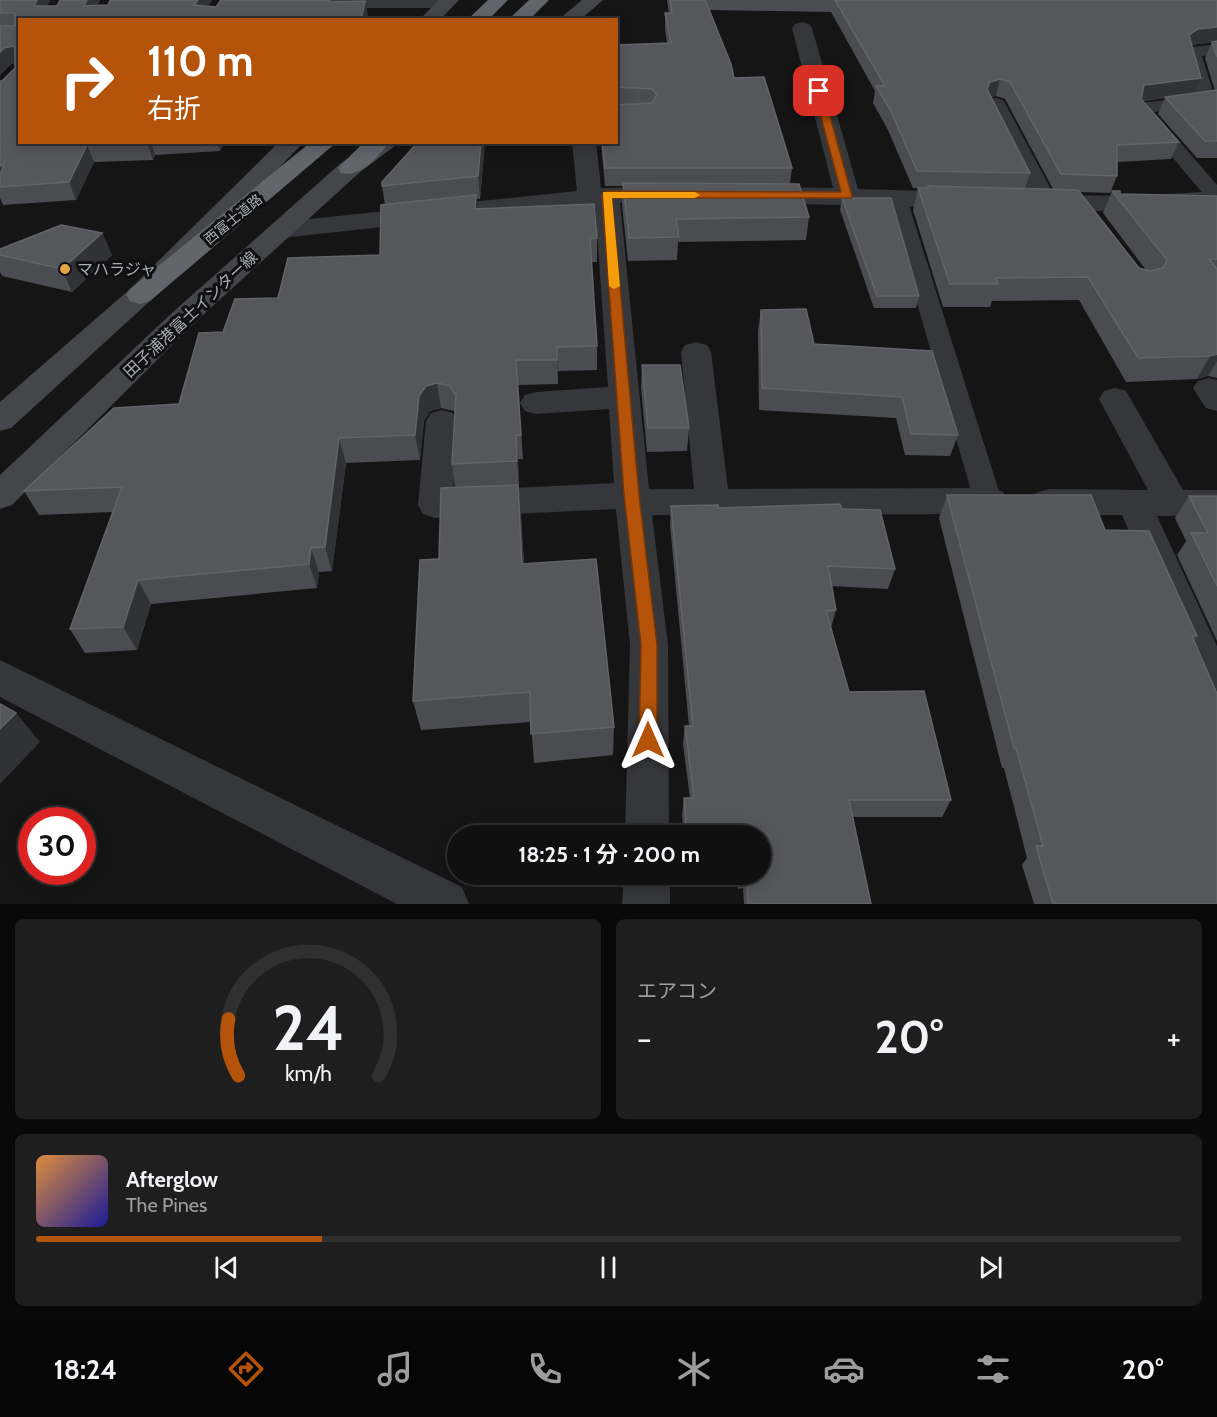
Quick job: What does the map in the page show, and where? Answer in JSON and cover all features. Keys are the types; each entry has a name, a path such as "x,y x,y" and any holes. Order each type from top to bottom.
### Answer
{"highway":[{"path":"478,18 499,0"},
{"path":"519,18 540,0"},
{"name":"西富士道路","path":"140,295 324,144"},
{"path":"350,168 376,144"}],"main road":[{"path":"570,18 594,0"},
{"path":"430,18 448,1"},
{"path":"0,420 140,295 290,144"},
{"name":"田子浦港富士インター線","path":"0,496 163,335 350,168 386,144"}],"street":[{"path":"802,28 847,196"},
{"path":"995,105 1033,202 1133,204 1217,198"},
{"path":"585,144 599,196 649,645 647,825"},
{"path":"281,230 599,196 687,195"},
{"path":"733,195 988,201"},
{"path":"1079,203 1100,230"},
{"path":"696,352 712,502"},
{"path":"536,402 623,397"},
{"path":"1114,399 1173,503"},
{"path":"442,421 435,505 632,499 712,502 1217,503"},
{"path":"1134,503 1217,690"},
{"path":"0,677 445,904"},
{"path":"646,904 647,885"}],"lane":[{"path":"316,3 448,1"},
{"path":"1217,49 1192,52 1207,101 1145,107 1145,114 1217,198"},
{"path":"897,199 988,501"}],"building":[{"path":"0,0 37,0 34,6 57,6 60,0 87,0 84,6 108,5 110,0 198,0 194,5 216,7 221,0 365,1 361,18 18,18 18,144 106,144 87,145 69,182 0,187 0,175 4,164 0,166 0,81 15,68 15,48 13,46 4,48 0,52 0,26 15,26 15,13 0,13"},
{"path":"670,0 705,0 731,64 734,78 764,77 792,168 605,168 602,144 618,144 618,105 652,103 657,95 652,89 618,87 618,45 671,43 665,13 672,13"},
{"path":"835,0 1217,0 1217,27 1198,29 1189,35 1201,78 1144,85 1141,99 1179,142 1117,145 1117,176 1061,174 1010,82 1000,79 990,82 987,89 1030,173 917,171 891,111 876,86 885,86"},
{"path":"1217,41 1217,57 1212,42"},
{"path":"1217,90 1217,141 1205,141 1165,97"},
{"path":"416,144 481,144 478,176 382,186 382,182"},
{"path":"623,183 799,184 809,217 676,219 679,237 629,238"},
{"path":"928,186 1078,190 1139,268 1150,271 1163,268 1167,260 1112,191 1120,191 1120,194 1217,196 1217,259 1209,259 1217,269 1217,354 1138,358 1088,277 996,278 998,284 950,284 918,188 928,188"},
{"path":"476,195 475,209 594,204 597,238 590,238 597,346 557,347 557,360 516,360 521,435 516,435 517,461 452,464 456,395 450,386 437,383 426,386 419,396 415,435 339,438 325,547 311,548 309,564 138,580 123,627 70,629 122,487 24,491 114,408 179,404 199,333 223,332 235,299 278,298 288,258 380,255 381,205"},
{"path":"842,198 891,198 919,296 877,296"},
{"path":"61,225 102,233 62,269 0,255 0,249"},
{"path":"806,309 814,344 932,351 958,435 911,434 902,397 762,388 761,310"},
{"path":"642,365 680,365 689,428 648,428"},
{"path":"518,485 522,564 596,559 614,727 531,734 530,692 413,701 420,560 439,559 441,488"},
{"path":"947,495 1091,495 1105,530 1149,531 1197,636 1192,636 1217,694 1217,904 1053,904 1036,846 1043,846 1016,748 1014,748"},
{"path":"1189,496 1217,496 1217,586 1191,533 1208,533"},
{"path":"840,504 842,509 880,510 895,569 828,566 836,610 826,611 849,692 924,691 951,800 849,800 871,904 748,904 747,885 771,885 771,825 686,825 684,798 694,798 685,726 693,726 671,506 718,505 718,508"},
{"path":"0,704 16,713 0,729"}],"slow traffic":[{"path":"614,286 607,195 695,195"}],"place":[{"name":"マハラジャ","path":"65,269"}],"route":[{"path":"648,740 649,645 632,495 607,195 847,196 819,91"}]}
